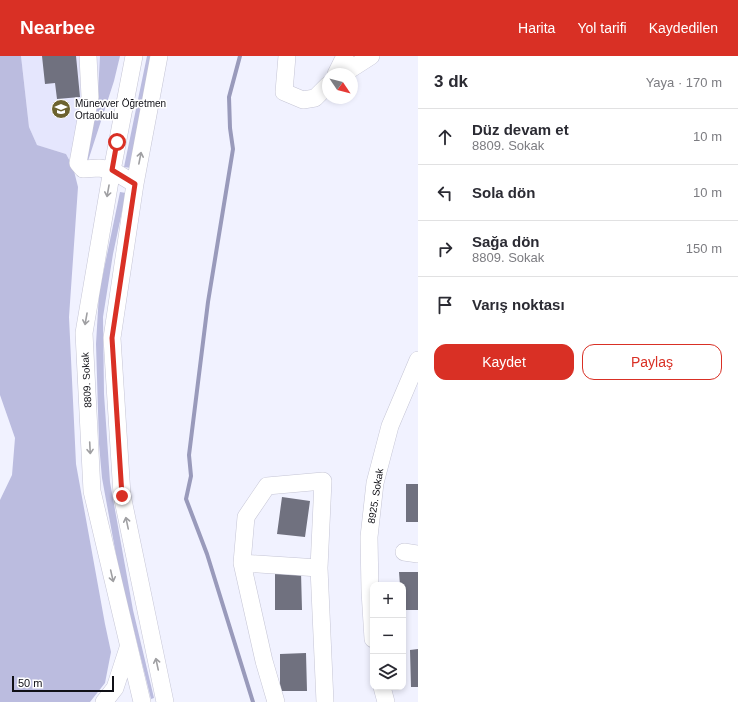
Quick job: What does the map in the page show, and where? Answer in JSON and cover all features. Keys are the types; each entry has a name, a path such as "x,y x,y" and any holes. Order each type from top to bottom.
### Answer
{"street":[{"path":"88,56 90,97 78,163 83,168 112,170 135,184"},
{"name":"8809. Sokak","path":"134,56 112,170 84,333 92,491 142,702"},
{"path":"159,56 135,184 112,338 122,496 166,702"},
{"path":"287,56 284,92 302,100 315,98 322,91"},
{"path":"339,68 345,56"},
{"path":"352,68 371,56"},
{"name":"8925. Sokak","path":"372,618 369,537 375,484 390,426 418,360"},
{"path":"276,702 264,661 242,563 246,517 267,486 324,481 318,568 324,702"},
{"path":"242,563 318,568"},
{"path":"104,702 115,688 128,648"},
{"path":"383,690 386,702"}],"shaded area":[{"path":"0,56 21,56 29,127 37,145 66,154 73,167 78,187 69,317 76,464 111,652 105,683 90,702 0,702 0,500 12,475 15,438 0,395"},
{"name":"Münevver Öğretmen Ortaokulu","path":"21,56 100,56 98,92 73,167 66,154 37,145 29,127"},
{"path":"100,56 120,56 114,81 88,161 84,162 98,92"},
{"path":"147,56 153,56 131,168 124,167"},
{"path":"120,192 126,193 113,254 103,317 104,394 110,482 133,610 154,698 151,699 119,571 102,478 99,444 96,344 99,293"}],"building":[{"path":"42,56 76,56 80,97 57,99 55,83 45,84"},
{"path":"406,484 418,484 418,522 406,522"},
{"path":"282,497 310,501 305,537 277,534"},
{"path":"275,572 301,572 302,610 275,610"},
{"path":"399,572 418,572 418,610 406,610 406,582 400,582"},
{"path":"418,649 418,687 411,687 410,650"},
{"path":"306,653 307,691 280,691 280,654"}],"waterway":[{"path":"240,56 229,97 230,128 233,149 208,302 189,455 191,476 186,499 207,554 253,702"}],"place":[{"name":"Münevver Öğretmen Ortaokulu","path":"61,109"}],"route":[{"path":"117,142 112,170 135,184 112,338 122,496"}]}
